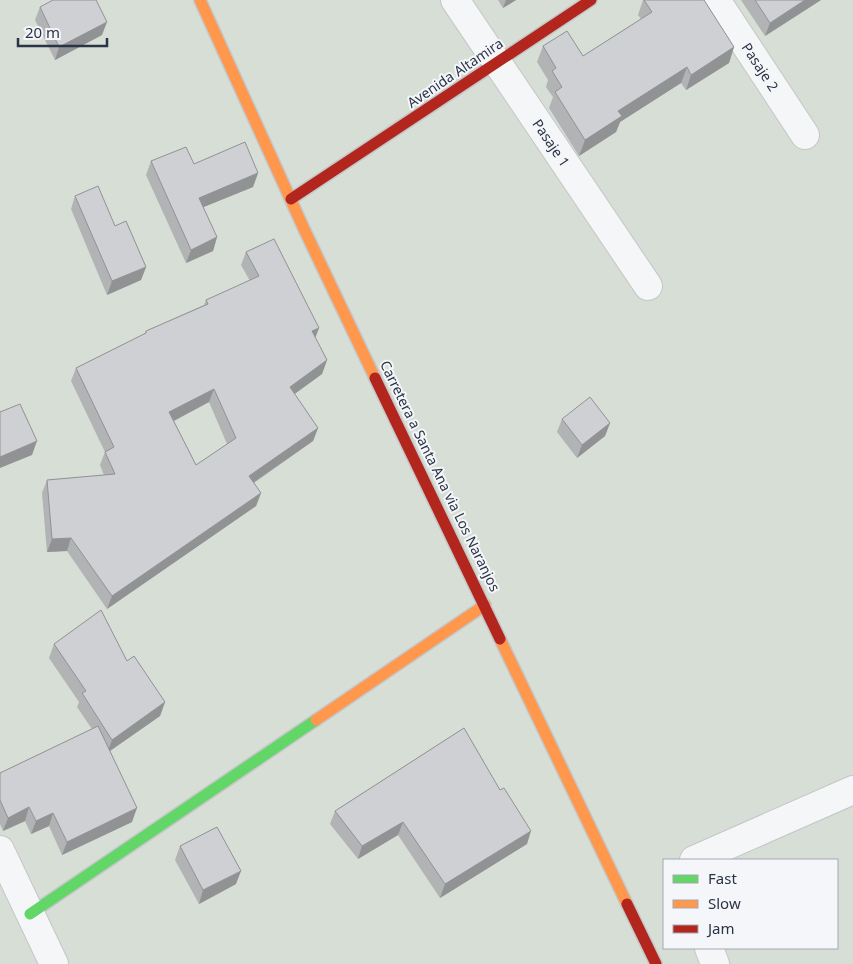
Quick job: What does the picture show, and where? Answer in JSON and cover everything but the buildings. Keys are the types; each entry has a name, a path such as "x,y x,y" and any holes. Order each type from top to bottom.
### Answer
{"main road":[{"name":"Carretera a Santa Ana via Los Naranjos","path":"200,0 291,199 485,605 658,960"},
{"name":"Avenida Altamira","path":"291,199 336,171 591,0"},
{"path":"30,914 485,605"}],"street":[{"name":"Pasaje 1","path":"455,0 648,286"},
{"name":"Pasaje 2","path":"716,0 805,135"},
{"path":"696,859 853,790"},
{"path":"0,850 54,964"},
{"path":"710,949 716,962 715,964"}],"shaded area":[{"path":"0,0 853,0 853,964 0,964"}],"traffic: fast":[{"path":"30,914 316,720"}],"traffic: slow":[{"path":"200,0 304,229 375,378"},
{"path":"316,720 485,605"},
{"path":"500,639 627,904"}],"traffic: jam":[{"path":"291,199 591,0"},
{"path":"375,378 500,639"},
{"path":"627,904 656,964"}]}
